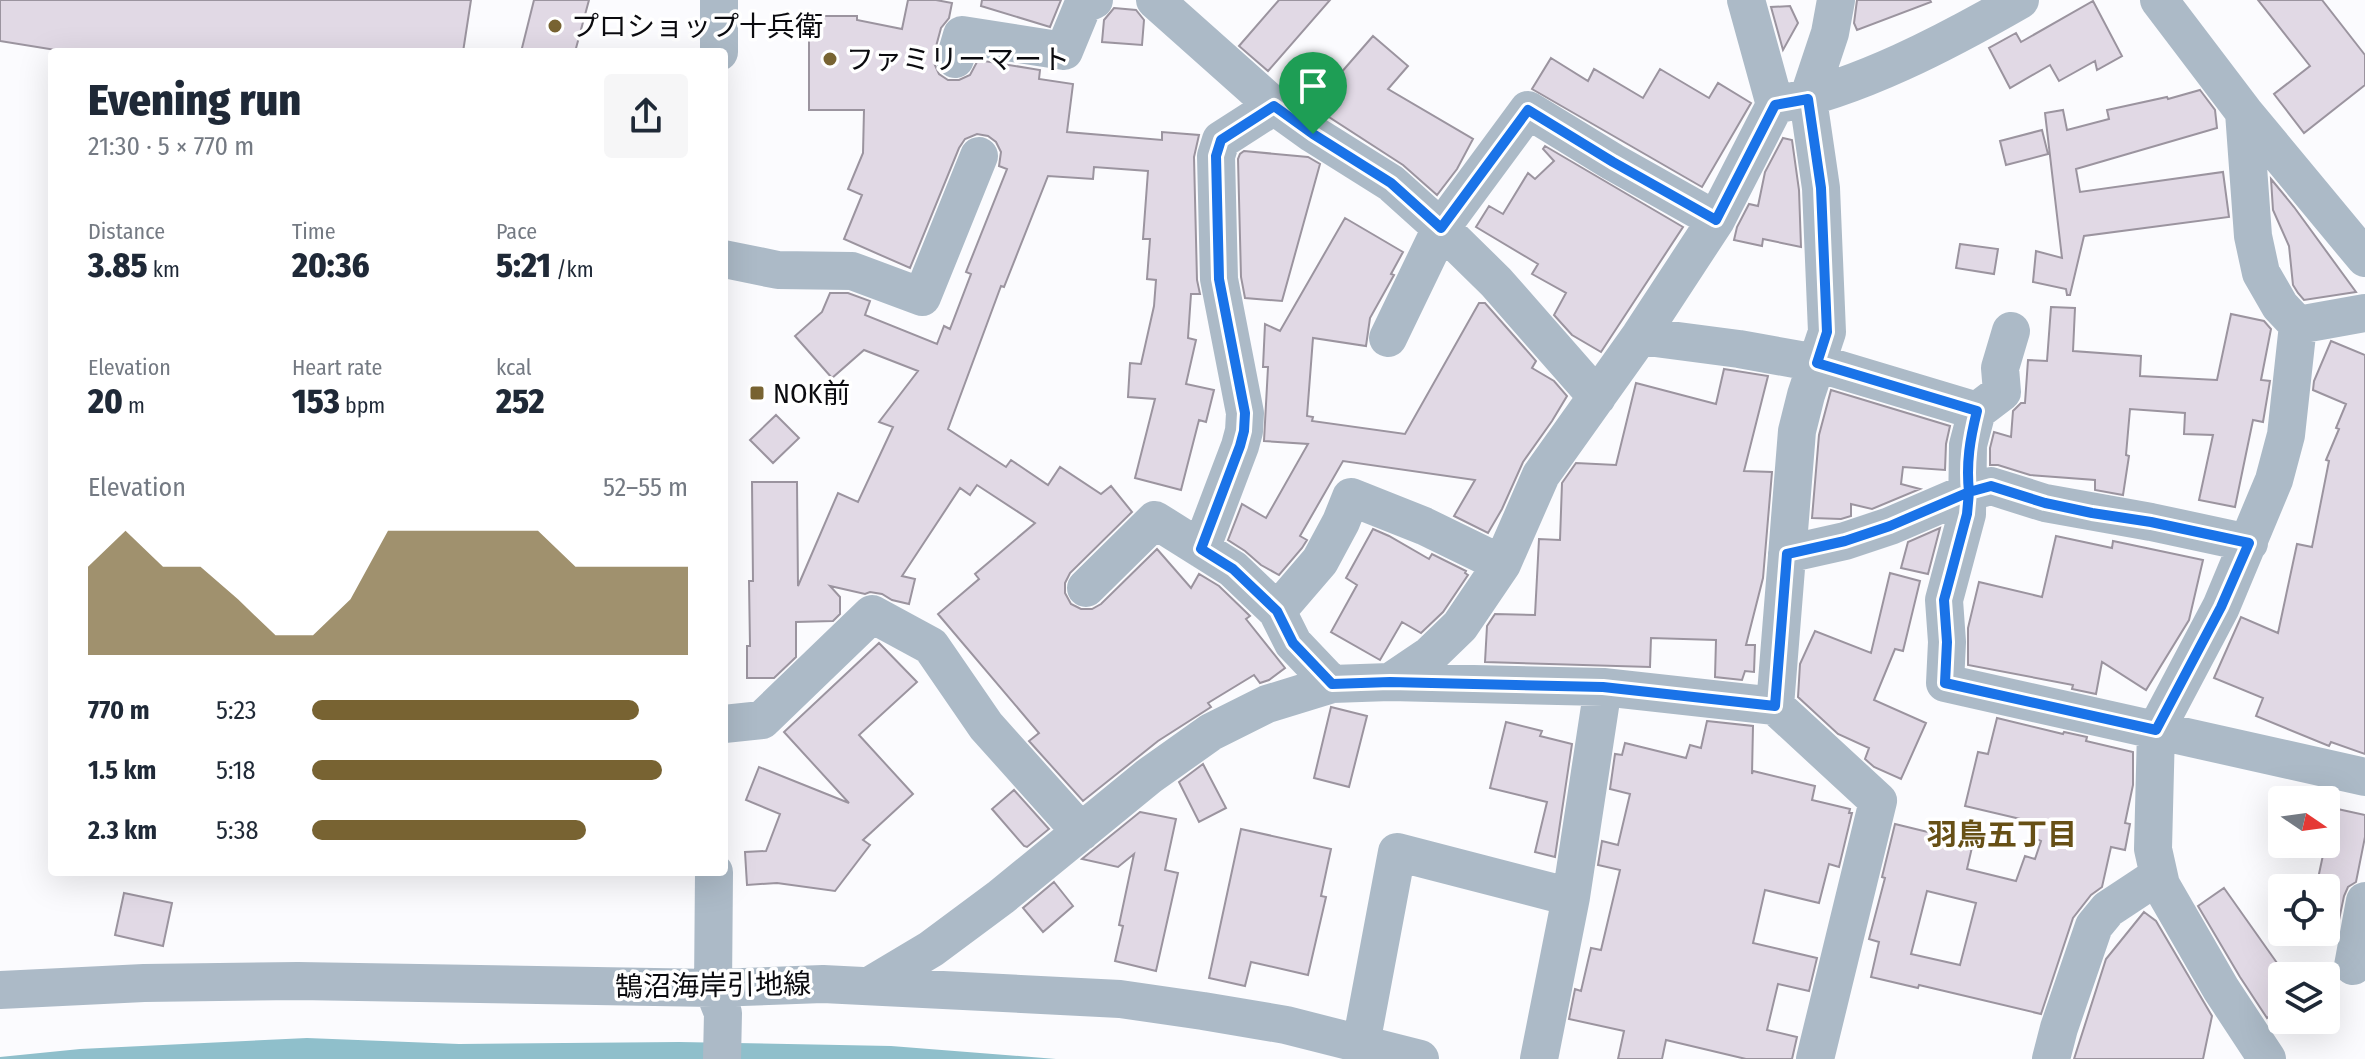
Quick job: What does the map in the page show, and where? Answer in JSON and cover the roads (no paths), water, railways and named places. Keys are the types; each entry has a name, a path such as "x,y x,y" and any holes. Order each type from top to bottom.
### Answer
{"street":[{"path":"719,0 719,48"},
{"path":"955,59 962,35 1064,51 1083,5 1094,0"},
{"path":"1155,0 1274,106 1391,183 1496,282 1597,397"},
{"path":"1746,0 1792,102 1821,188 1827,332 1797,431 1775,706"},
{"path":"1390,682 1430,655 1460,626 1502,564 1541,475 1640,336 1792,102 1830,33 1836,0"},
{"path":"1792,102 1909,59 2020,0"},
{"path":"2159,0 2244,112 2361,244"},
{"path":"1201,549 1240,446 1245,413 1219,279 1216,156 1221,140 1274,106"},
{"path":"1388,338 1441,228 1528,110 1716,220"},
{"path":"2244,112 2253,236 2261,273 2280,306 2298,325 2286,435 2274,480 2221,607 2156,730 2153,849 2161,885 2221,989 2267,1059"},
{"path":"728,260 778,270 852,271 922,297 979,156"},
{"path":"2298,325 2365,313"},
{"path":"2011,331 2000,368 2002,392 1977,411 1968,445 1967,514 1944,600 1947,642 1945,683 2365,777"},
{"path":"1640,336 1817,363 1977,411"},
{"path":"1787,554 1845,541 1991,486 2057,506 2249,543"},
{"path":"1277,611 1320,561 1351,497 1424,526 1502,564"},
{"path":"1086,588 1155,520 1233,569 1277,611 1293,643 1332,684"},
{"path":"728,724 762,720 872,614 931,646 986,726 1081,832"},
{"path":"869,986 931,949 1001,897 1149,776 1211,732 1267,704 1332,684 1390,682 1603,687 1775,706 1878,801 1815,1059"},
{"path":"1539,1059 1571,897 1603,687"},
{"path":"1361,1044 1397,852 1571,897"},
{"path":"714,876 713,988 723,1013 722,1044"},
{"path":"2051,1059 2094,926 2108,909 2158,876"},
{"path":"2353,966 2365,901"},
{"name":"鵠沼海岸引地線","path":"0,990 144,983 298,981 713,988 823,984 869,986 1120,999 1286,1025 1420,1059"}],"water":[{"path":"307,1038 459,1044 679,1042 891,1046 1056,1059 0,1059 80,1049"}],"place":[{"name":"プロショップ十兵衛","path":"555,26"},
{"name":"ファミリーマート","path":"830,59"},
{"name":"NOK前","path":"757,393"}],"district":[{"name":"羽鳥五丁目","path":"2002,835"}]}
